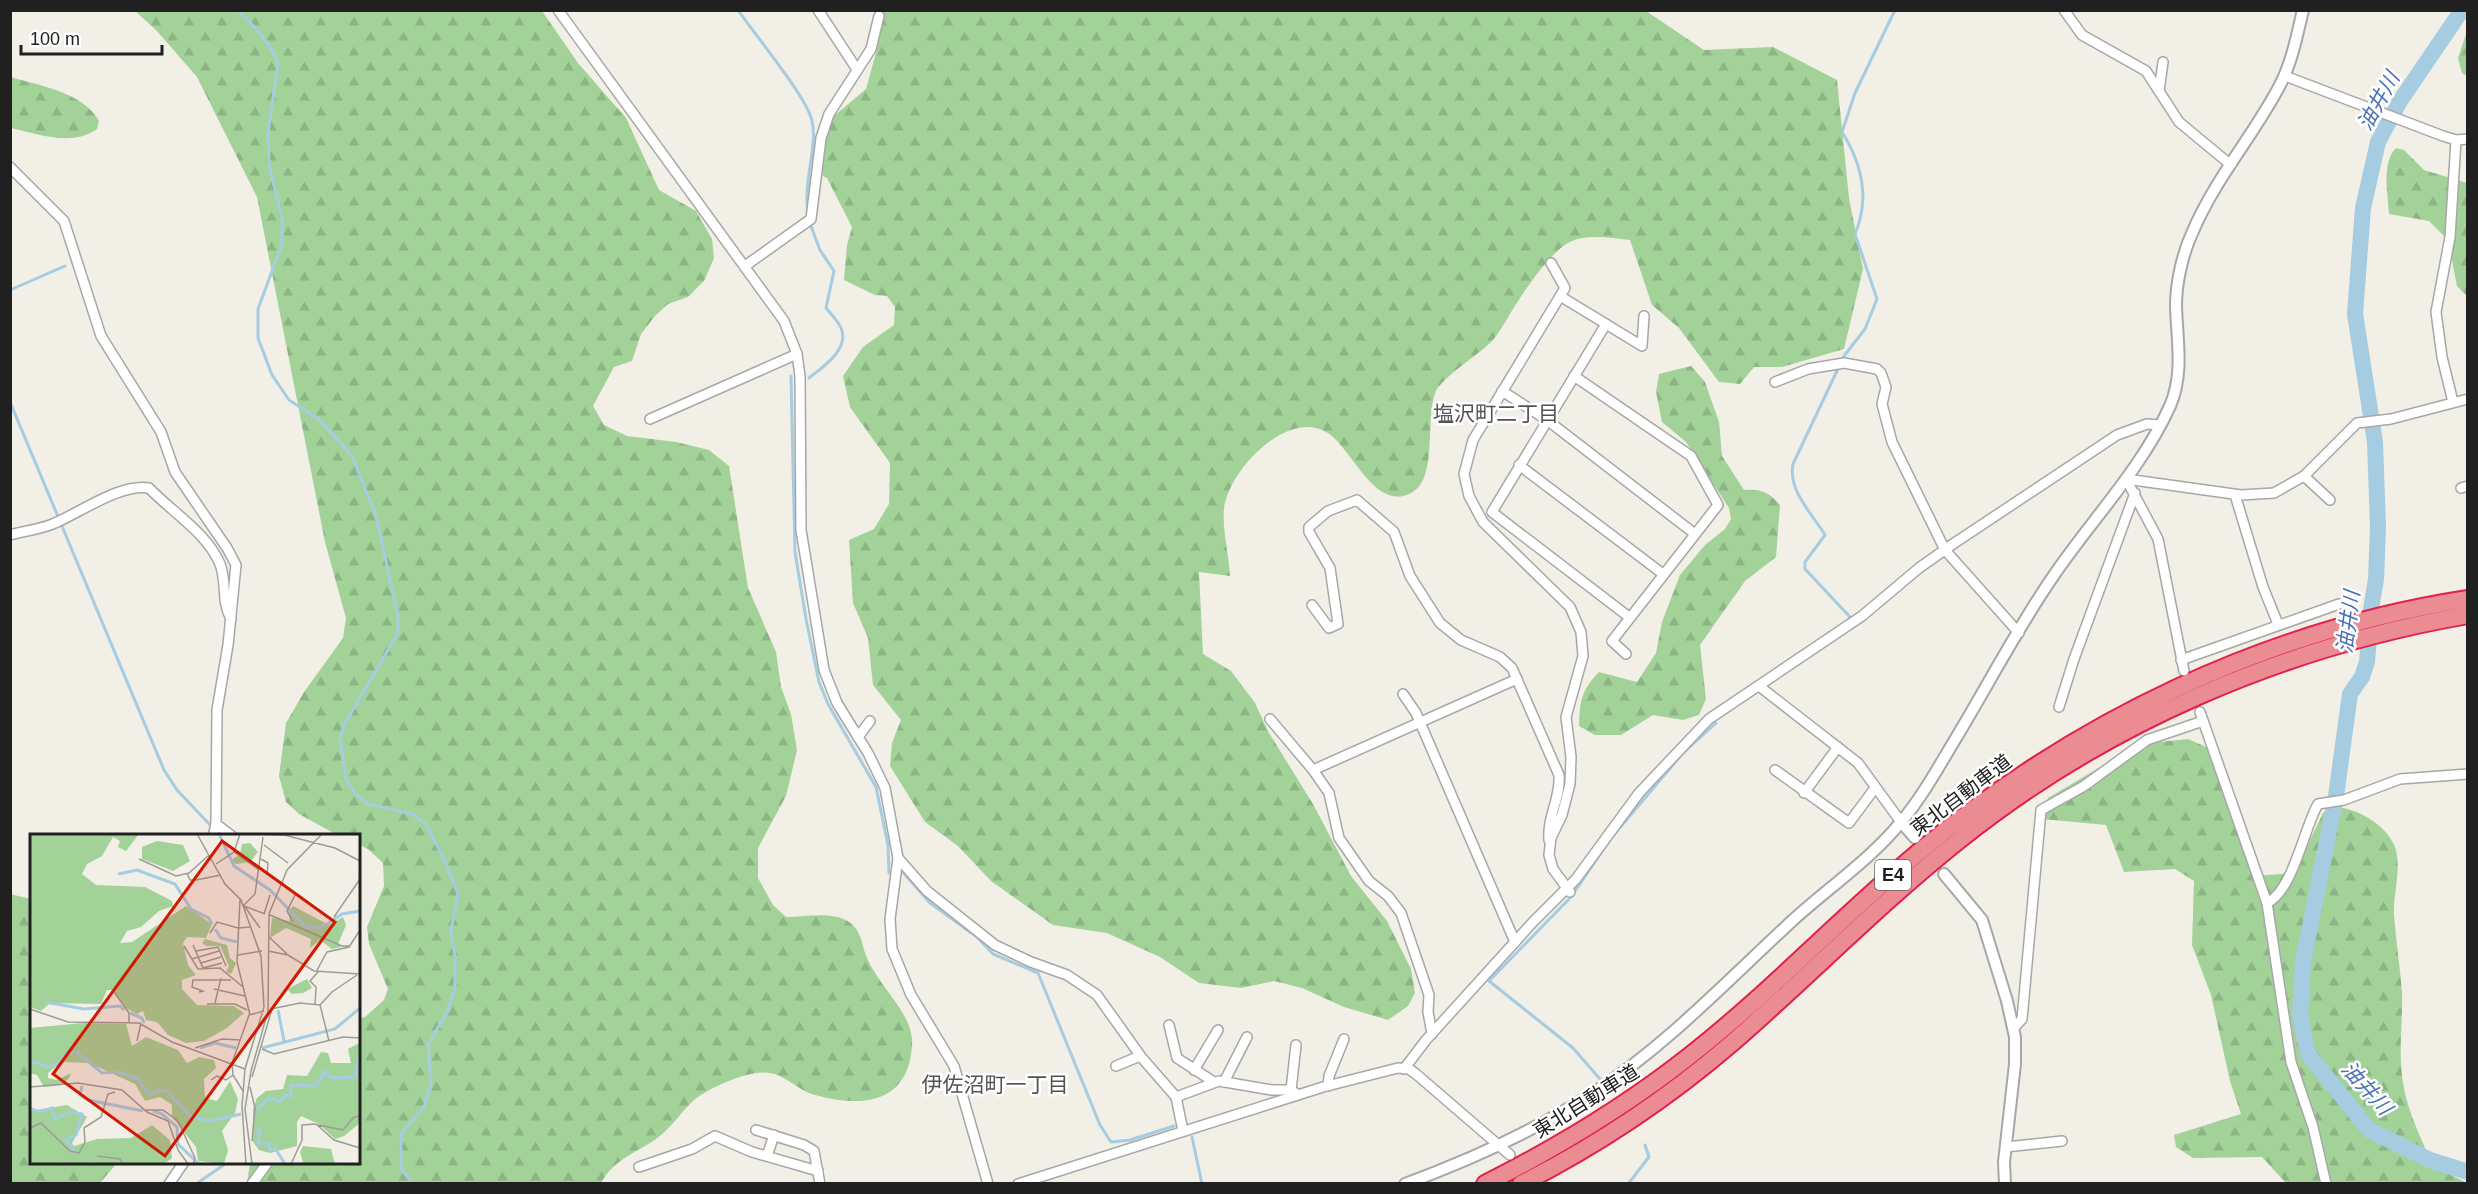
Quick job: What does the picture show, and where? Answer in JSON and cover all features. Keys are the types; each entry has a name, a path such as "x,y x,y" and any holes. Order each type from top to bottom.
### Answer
{"highway":[{"name":"東北自動車道","path":"1521,1184 1613,1131 1703,1066 1928,866 2043,780 2126,731 2185,702 2390,622 2468,598"},
{"name":"東北自動車道","path":"1485,1184 1604,1117 1692,1054 1917,853 1994,794 2034,767 2119,717 2196,679 2277,647 2338,627 2468,615"}],"street":[{"path":"558,10 784,321 797,354 800,376 801,531 812,606 828,683 885,788 898,858 890,919 892,949 911,995 954,1066 988,1184"},
{"path":"818,10 856,68"},
{"path":"2064,10 2082,35 2098,46 2140,66 2179,122 2231,165"},
{"path":"1405,1184 1533,1128 1594,1093 1672,1033 1795,918 1873,851 1901,822 1934,775 2052,578 2126,479 2160,425 2170,404 2179,368 2176,303 2182,264 2191,233 2210,197 2285,76 2302,10"},
{"path":"745,266 811,219 821,138 829,114 856,68 871,49 879,16"},
{"path":"2159,91 2163,62"},
{"path":"2285,76 2456,140 2468,139"},
{"path":"2453,402 2442,357 2436,312 2450,237 2456,140"},
{"path":"10,167 64,221 101,336 161,432 172,464 185,488 233,558 235,592 217,710 215,829"},
{"path":"1551,263 1565,288 1473,440 1464,474 1465,484 1483,522 1570,607 1577,618 1583,656 1566,717 1571,757 1570,784 1550,845 1549,855 1553,869 1568,890"},
{"path":"1560,296 1642,346 1644,316"},
{"path":"1606,324 1492,512 1629,617"},
{"path":"650,419 797,354"},
{"path":"1775,382 1808,369 1844,363 1877,369 1886,387 1882,404 1892,442 1945,550 2019,633"},
{"path":"1574,376 1691,456 1718,505 1612,641 1626,654"},
{"path":"1503,391 1547,420 1695,534"},
{"path":"2126,479 2235,495 2255,496 2274,493 2304,476 2357,423 2386,420 2468,399"},
{"path":"1404,1069 1432,1034 1515,942 1568,890 1638,793 1710,719 1862,616 1945,550 2116,435 2147,424 2160,425"},
{"path":"1520,465 1663,574"},
{"path":"2304,476 2330,500"},
{"path":"2126,479 2158,539 2184,671"},
{"path":"10,535 54,524 83,507 139,486 149,488 206,541 215,553 224,575 226,609 231,619"},
{"path":"2059,707 2074,659 2135,493"},
{"path":"2235,495 2263,587 2278,624"},
{"path":"1312,605 1329,628 1338,624 1330,568 1309,532 1309,527 1329,511 1357,500 1394,532 1410,576 1440,623 1461,640 1500,657 1509,664 1559,775 1560,785 1548,830 1550,845"},
{"path":"2181,660 2339,604"},
{"path":"1313,770 1517,680"},
{"path":"1759,686 1858,763 1915,838"},
{"path":"1403,694 1419,723 1515,942"},
{"path":"2013,1029 2022,1019 2041,810 2084,786 2147,740 2201,717 2266,903 2291,1062 2313,1127 2326,1184"},
{"path":"1270,719 1313,770 1329,793 1339,838 1369,881 1388,896 1401,913 1429,995 1428,1012 1432,1034"},
{"path":"858,737 870,721"},
{"path":"1804,793 1838,747"},
{"path":"1775,771 1849,823 1875,788"},
{"path":"2266,903 2272,901 2285,882 2303,845 2316,808 2327,801 2344,800 2400,779 2468,774"},
{"path":"898,858 927,891 995,945 1031,962 1068,975 1096,995 1140,1056 1176,1097 1183,1131"},
{"path":"1944,874 1982,920 2013,1029 2015,1064 2006,1147 2005,1184"},
{"path":"1169,1025 1177,1058 1194,1070 1219,1082 1295,1092"},
{"path":"1194,1070 1218,1030"},
{"path":"1176,1097 1219,1082 1247,1037"},
{"path":"1328,1086 1329,1076 1344,1039"},
{"path":"1295,1092 1296,1045"},
{"path":"1116,1066 1140,1056"},
{"path":"1018,1184 1295,1092 1328,1086 1383,1071 1404,1069 1416,1074 1510,1155"},
{"path":"756,1130 804,1145 813,1151 820,1184"},
{"path":"639,1167 692,1149 715,1136 767,1156 818,1171"},
{"path":"767,1156 774,1136"},
{"path":"2006,1147 2062,1141"},
{"path":"170,1184 183,1164"},
{"path":"252,1184 267,1164"}],"green space":[{"path":"135,11 542,11 578,63 626,118 659,190 696,211 712,239 714,258 704,281 688,297 668,304 655,316 641,334 632,361 614,367 593,406 604,425 627,436 676,442 709,450 729,466 748,588 776,652 781,687 791,714 797,750 786,796 758,848 758,878 773,905 786,917 834,916 852,924 859,933 874,972 900,1008 911,1033 912,1046 909,1065 902,1080 892,1090 880,1097 865,1101 849,1101 809,1093 776,1074 762,1072 741,1076 694,1100 661,1135 619,1162 601,1183 247,1183 250,1164 360,1164 360,1018 365,1017 384,1000 388,989 369,944 367,927 384,886 383,863 368,849 360,845 360,834 335,834 299,814 286,802 279,776 286,723 304,692 343,638 346,618 325,542 257,197 197,77 156,30"},
{"path":"878,11 1646,11 1704,50 1773,47 1837,80 1849,198 1863,269 1844,349 1782,367 1754,367 1740,384 1719,382 1679,328 1652,305 1630,240 1601,237 1579,239 1564,245 1547,261 1493,339 1446,379 1436,391 1425,475 1420,486 1411,493 1398,497 1386,494 1374,486 1335,439 1326,432 1311,427 1294,429 1278,436 1262,448 1236,478 1228,494 1224,517 1230,576 1199,572 1203,654 1231,671 1255,703 1269,733 1313,804 1351,876 1387,921 1411,969 1415,993 1408,1006 1388,1020 1344,1007 1302,988 1274,981 1241,988 1199,983 1160,957 1107,933 1053,925 991,881 958,846 925,822 890,766 892,743 901,720 873,685 868,638 853,603 849,540 874,529 889,504 890,463 850,407 843,376 863,347 894,325 895,307 887,296 875,295 844,280 847,245 852,227 827,178 823,176 823,134 834,116 866,89 877,49 875,17"},
{"path":"2467,31 2467,76 2462,73 2458,58"},
{"path":"11,77 47,87 83,103 99,121 97,129 77,137 55,138 11,128"},
{"path":"2396,148 2404,150 2424,170 2467,183 2467,296 2457,286 2448,240 2429,221 2389,214 2387,170 2391,154"},
{"path":"1691,366 1705,382 1719,422 1722,456 1744,490 1764,492 1780,505 1776,557 1745,581 1700,645 1706,699 1699,715 1683,720 1653,715 1621,735 1595,735 1579,726 1581,702 1588,685 1599,672 1637,682 1656,653 1662,622 1680,575 1705,545 1725,529 1731,519 1729,508 1686,442 1662,422 1656,392 1659,374"},
{"path":"2188,739 2215,751 2254,876 2294,873 2323,813 2333,807 2361,814 2378,825 2391,839 2398,864 2394,915 2402,992 2401,1059 2407,1101 2432,1165 2467,1183 2286,1183 2262,1157 2193,1158 2176,1147 2174,1135 2241,1114 2230,1081 2211,995 2192,945 2194,881 2175,869 2124,872 2106,825 2042,819 2048,798 2139,744"},
{"path":"10,894 30,899 30,1164 116,1164 100,1183 11,1183"}],"waterway":[{"path":"238,10 267,42 278,64 268,132 269,165 282,218 282,244 258,309 258,338 272,375 289,400 320,420 352,456 376,516 398,616 398,633 344,725 340,738 346,779 354,793 368,804 412,814 426,824 445,861 458,894 451,931 455,957 455,987 448,1010 428,1045 431,1084 424,1107 401,1134 401,1169 413,1184"},
{"path":"738,10 791,82 812,121 813,141 807,188 808,212"},
{"path":"1849,620 1851,618 1805,569 1805,562 1825,535 1797,492 1792,474 1793,464 1844,356 1865,329 1877,299 1855,234 1862,208 1862,182 1855,157 1842,132 1855,93 1895,10"},
{"name":"油井川","path":"2462,10 2400,101 2378,142 2363,208 2355,314 2375,442 2378,527 2376,579 2367,662 2362,677 2350,694 2336,796 2303,962 2300,1015 2308,1054 2369,1130 2430,1160 2468,1172"},
{"path":"809,378 834,357 839,350 843,336 840,325 826,308 834,271 820,250 811,226"},
{"path":"10,290 65,266"},
{"path":"791,376 795,552 806,619 819,682 828,704 876,787 888,845 889,873 892,873"},
{"path":"10,402 164,770 177,790 213,828"},
{"path":"1600,1079 1573,1048 1489,981 1571,897 1612,837 1683,753 1716,723"},
{"path":"902,871 930,903 977,937 993,954 1038,973 1100,1125 1111,1142 1130,1140 1174,1126"},
{"path":"1192,1137 1202,1184"},
{"path":"1628,1184 1649,1157 1645,1145"},
{"path":"196,1184 225,1164"}],"district":[{"name":"塩沢町二丁目","path":"1496,413"},
{"name":"伊佐沼町一丁目","path":"995,1084"}]}
